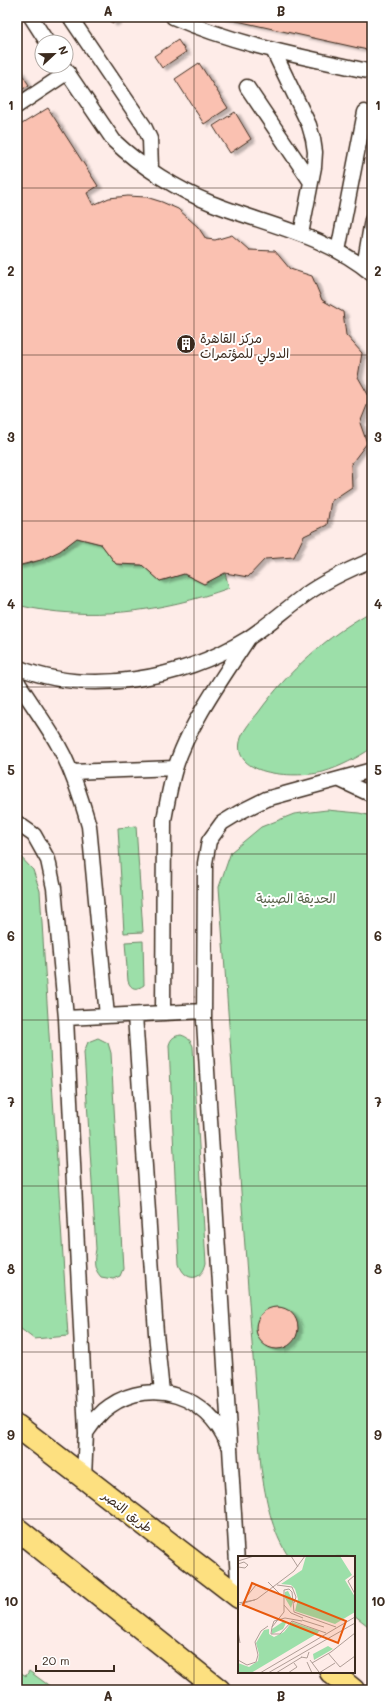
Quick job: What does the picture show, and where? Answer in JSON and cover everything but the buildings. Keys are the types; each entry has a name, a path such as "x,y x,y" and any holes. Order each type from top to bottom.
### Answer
{"highway":[{"name":"طريق النصر","path":"17,1426 238,1595"},
{"path":"17,1529 219,1690"},
{"path":"332,1673 353,1690"}],"lane":[{"path":"31,17 42,34"},
{"path":"70,17 144,126 150,139 151,169"},
{"path":"173,17 214,34 272,50 372,72"},
{"path":"272,50 310,125 314,139 315,152 302,234"},
{"path":"17,106 59,74"},
{"path":"69,74 114,141 125,151 175,185 212,203 302,234 338,251 368,271 372,220"},
{"path":"248,87 311,182"},
{"path":"338,251 365,112"},
{"path":"17,667 32,673 69,680 106,681 144,678 180,670 215,657 248,638 313,590 338,574 372,560"},
{"path":"164,1013 164,820 167,800 175,768 184,745 208,701 248,638"},
{"path":"17,681 58,743 72,772 82,798 89,826 107,1016"},
{"path":"72,772 175,768"},
{"path":"238,1580 204,1011 206,863 209,841 222,823 266,799 340,780 372,770"},
{"path":"340,780 372,795"},
{"path":"17,823 34,835 48,860 54,888 66,1018 86,1433 84,1477"},
{"path":"66,1018 204,1011"},
{"path":"135,1015 155,1317 162,1392"},
{"path":"86,1433 96,1418 110,1406 132,1396 144,1393 162,1392 180,1397 198,1405 215,1422 223,1433 230,1450"}],"green space":[{"path":"77,538 101,544 116,564 142,565 160,581 184,574 204,584 225,573 229,588 178,603 124,612 71,613 17,605 17,566 41,560 63,548"},
{"path":"372,611 372,748 342,765 323,772 312,774 299,775 268,772 255,768 245,761 240,751 241,738 248,725 270,697 309,656 324,643"},
{"name":"الحديقة الصينية","path":"327,810 359,813 372,816 372,1629 355,1616 355,1556 288,1556 278,1536 270,1514 261,1468 219,887 231,852 261,827 294,814"},
{"path":"136,826 143,932 124,933 118,828"},
{"path":"17,853 33,870 40,891 68,1336 34,1339 17,1326"},
{"path":"143,941 144,985 139,988 133,988 128,981 125,942"},
{"path":"181,1035 188,1039 193,1046 206,1263 201,1274 193,1277 189,1277 185,1274 179,1264 169,1045 173,1038"},
{"path":"98,1038 108,1043 111,1053 123,1269 120,1276 113,1279 101,1277 95,1264 96,1249 84,1052 88,1042"},
{"path":"17,1670 26,1676 29,1671 55,1690 17,1690"}],"place":[{"name":"مركز القاهرة الدولي للمؤتمرات","path":"186,344"}]}
